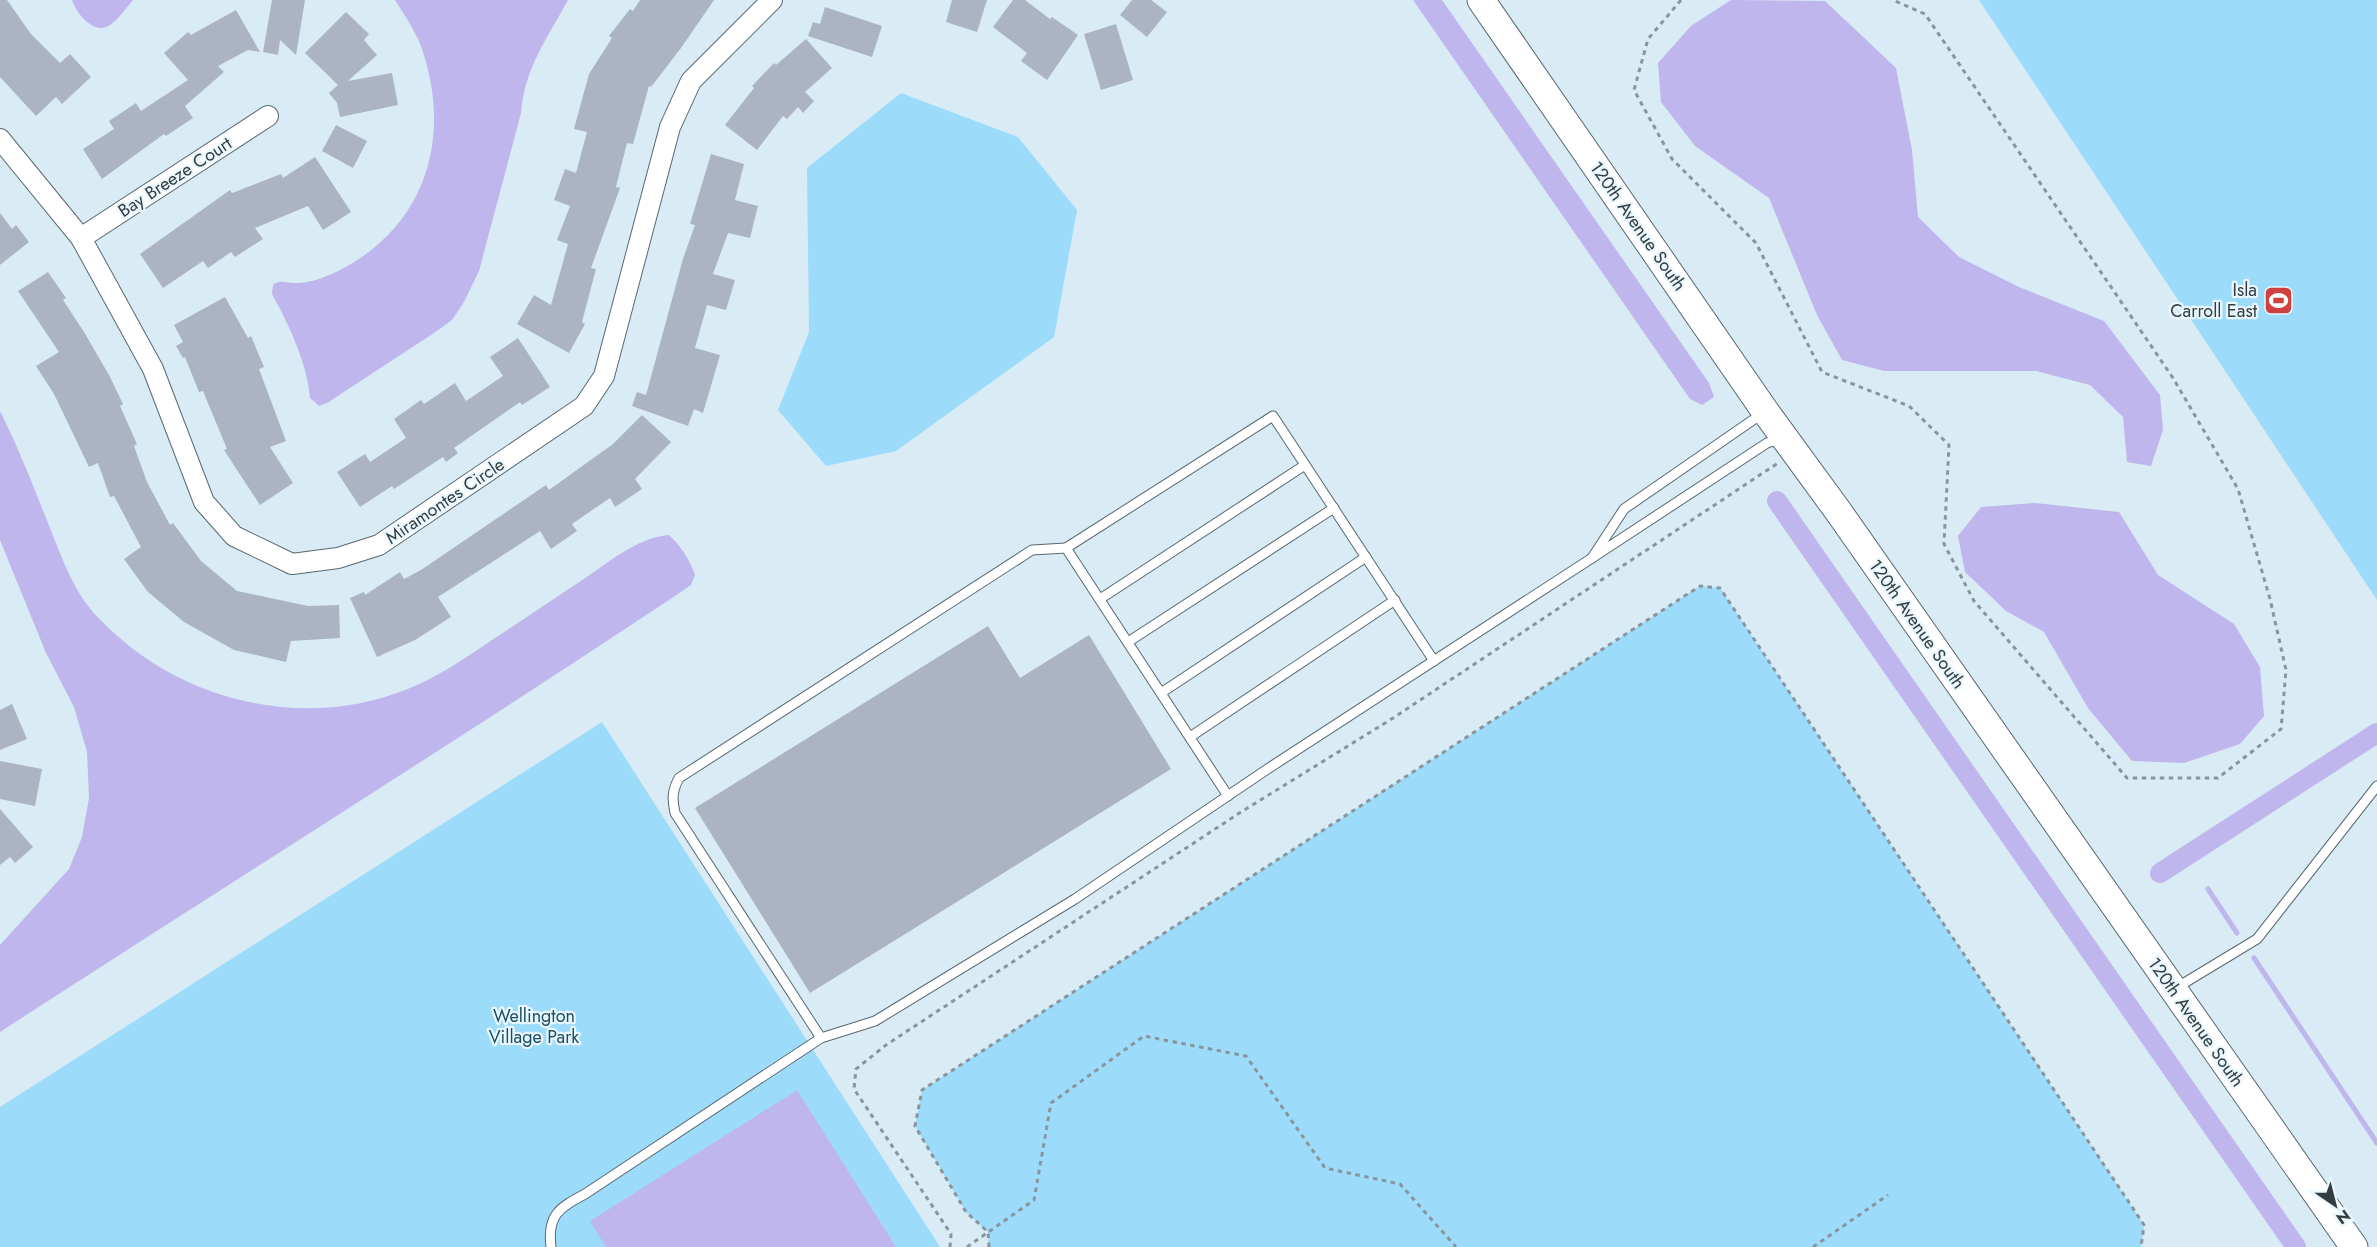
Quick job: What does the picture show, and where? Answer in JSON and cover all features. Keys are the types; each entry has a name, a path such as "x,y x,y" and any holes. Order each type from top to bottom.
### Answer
{"street":[{"name":"Miramontes Circle","path":"0,139 81,238 153,369 204,502 234,536 292,564 338,558 379,545 584,406 604,376 670,127 691,81 772,0"},
{"name":"120th Avenue South","path":"1481,0 1766,411 1782,450 1845,521 2354,1247"},
{"name":"Bay Breeze Court","path":"81,238 268,116"}],"lane":[{"path":"1592,558 1624,510 1766,411"},
{"path":"821,1038 675,813 671,798 679,778 1032,550 1066,548 1273,416 1434,660"},
{"path":"551,1247 549,1230 561,1207 585,1194 821,1038 875,1021 1075,899 1434,660 1767,443 1782,450"},
{"path":"1100,599 1305,465"},
{"path":"1128,642 1334,508"},
{"path":"1066,548 1228,796"},
{"path":"1161,693 1366,557"},
{"path":"1190,737 1395,600"},
{"path":"2174,989 2257,939 2377,786"}],"path":[{"path":"1681,0 1648,39 1634,90 1672,159 1756,243 1822,372 1909,406 1949,445 1944,544 1974,601 2127,778 2218,778 2281,729 2286,670 2270,599 2238,489 2174,378 1925,14 1893,0"},
{"path":"950,1247 951,1234 854,1089 856,1069 886,1045 1241,812 1390,720 1782,450"},
{"path":"989,1247 988,1232 966,1212 915,1126 922,1090 1700,586 1720,588 2144,1225 2141,1247"},
{"path":"967,1247 1034,1200 1051,1103 1144,1036 1246,1056 1325,1168 1400,1184 1456,1247"},
{"path":"1813,1247 1888,1195"}],"green space":[{"name":"Isla Carroll East","path":"1979,0 2377,0 2377,600"},
{"path":"901,93 1018,137 1077,210 1054,337 896,451 826,466 778,410 809,332 807,168"},
{"path":"1700,586 1720,588 2144,1225 2141,1247 989,1247 988,1232 966,1212 915,1126 922,1090"},
{"name":"Wellington Village Park","path":"602,722 940,1247 0,1247 0,1107"}],"shaded area":[{"path":"72,0 133,0 110,25 98,28 86,22"},
{"path":"395,0 568,0 538,54 527,81 521,113 479,271 464,302 452,320 434,333 319,406 310,398 301,358 291,331 272,294 273,285 281,282 299,283 322,278 368,253 392,231 410,206 424,179 432,149 434,118 431,85 423,52"},
{"path":"1413,0 1442,0 1709,383 1714,397 1702,405 1690,399"},
{"path":"1731,0 1825,1 1896,68 1912,150 1918,217 1959,257 2019,287 2104,321 2160,395 2163,430 2151,466 2127,462 2123,417 2090,385 2036,371 1884,371 1842,360 1817,315 1769,198 1695,146 1661,102 1658,63 1691,26"},
{"path":"0,411 61,556 79,593 96,615 133,649 161,668 191,683 256,704 290,708 324,708 358,704 405,690 459,662 623,552 657,537 669,535 673,539 685,554 695,575 691,585 591,651 0,1032 0,945 69,869 82,837 89,798 87,752 74,707 46,653 0,540"},
{"path":"2035,503 2119,512 2158,575 2234,624 2260,667 2264,716 2240,744 2184,763 2132,761 2088,708 2044,632 2006,611 1965,572 1958,536 1981,507"},
{"path":"797,1090 896,1247 606,1247 590,1221"}],"building":[{"path":"0,0 7,0 31,34 60,63 70,54 91,77 62,104 56,97 36,116 0,77"},
{"path":"272,0 305,0 296,55 280,40 278,55 263,52"},
{"path":"640,0 714,0 681,48 651,87 649,86 633,144 627,143 616,187 620,188 591,268 596,269 582,322 585,324 569,353 517,324 534,295 551,305 568,244 557,240 570,206 554,200 565,169 576,173 587,132 574,129 589,74 612,38 609,36 630,9 633,11"},
{"path":"952,0 987,0 977,32 946,22"},
{"path":"1013,0 1025,0 1050,19 1052,17 1078,35 1047,80 1021,61 1027,53 993,27"},
{"path":"1132,0 1151,0 1167,12 1147,37 1120,15"},
{"path":"825,7 882,26 872,57 808,36 813,22 820,24"},
{"path":"236,10 260,52 248,50 218,66 224,72 185,106 193,118 166,136 164,134 102,179 83,149 114,129 109,121 136,103 141,111 188,80 164,53 188,32 191,35"},
{"path":"346,12 369,34 364,40 377,55 348,81 392,73 398,105 340,117 337,103 329,93 338,85 305,53"},
{"path":"1116,24 1133,80 1101,90 1084,34"},
{"path":"806,39 832,68 805,92 814,101 803,113 798,107 787,119 783,116 757,150 725,125 754,88 752,86 774,63 776,65"},
{"path":"336,125 367,141 353,168 322,151"},
{"path":"711,154 744,164 735,200 758,206 750,238 728,233 713,274 735,280 726,310 707,305 695,348 720,355 703,413 694,409 688,426 632,406 637,392 646,395 683,259 695,225 690,224"},
{"path":"315,157 351,212 323,230 308,206 255,228 263,239 235,257 231,252 208,268 203,261 163,288 140,254 230,190 232,193 281,174 283,178"},
{"path":"0,213 12,229 16,225 29,242 0,265"},
{"path":"48,272 66,298 63,300 109,375 123,404 120,406 137,444 134,446 147,482 170,525 173,523 201,561 237,591 308,606 339,605 340,638 291,641 286,662 234,650 184,622 148,592 124,559 141,547 114,496 110,497 98,463 89,467 54,394 36,366 59,352 18,291"},
{"path":"225,297 248,338 251,336 264,367 259,369 286,441 270,447 293,483 260,505 224,450 227,449 203,391 199,392 185,357 183,358 176,346 183,342 174,325"},
{"path":"518,338 550,387 522,405 520,402 454,448 458,453 446,462 443,457 394,489 392,486 360,507 337,472 365,454 370,462 406,438 394,419 421,400 424,404 455,383 466,401 503,376 490,357"},
{"path":"642,415 671,442 635,479 642,489 615,507 610,498 572,524 577,531 551,549 540,531 438,597 451,617 415,640 377,657 350,598 364,592 365,595 400,572 404,579 421,570 546,485 549,490 613,444"},
{"path":"988,626 1020,678 1089,635 1171,769 810,993 695,808"},
{"path":"12,704 27,739 0,750 0,710"},
{"path":"0,761 42,769 35,806 0,799"},
{"path":"0,809 33,847 15,863 10,857 0,865"}],"waterway":[{"path":"1777,501 2296,1247"},
{"path":"2160,873 2377,733"},
{"path":"2208,889 2237,933"},
{"path":"2254,958 2377,1143"}],"place":[{"name":"Isla Carroll East","path":"2278,300"}]}
